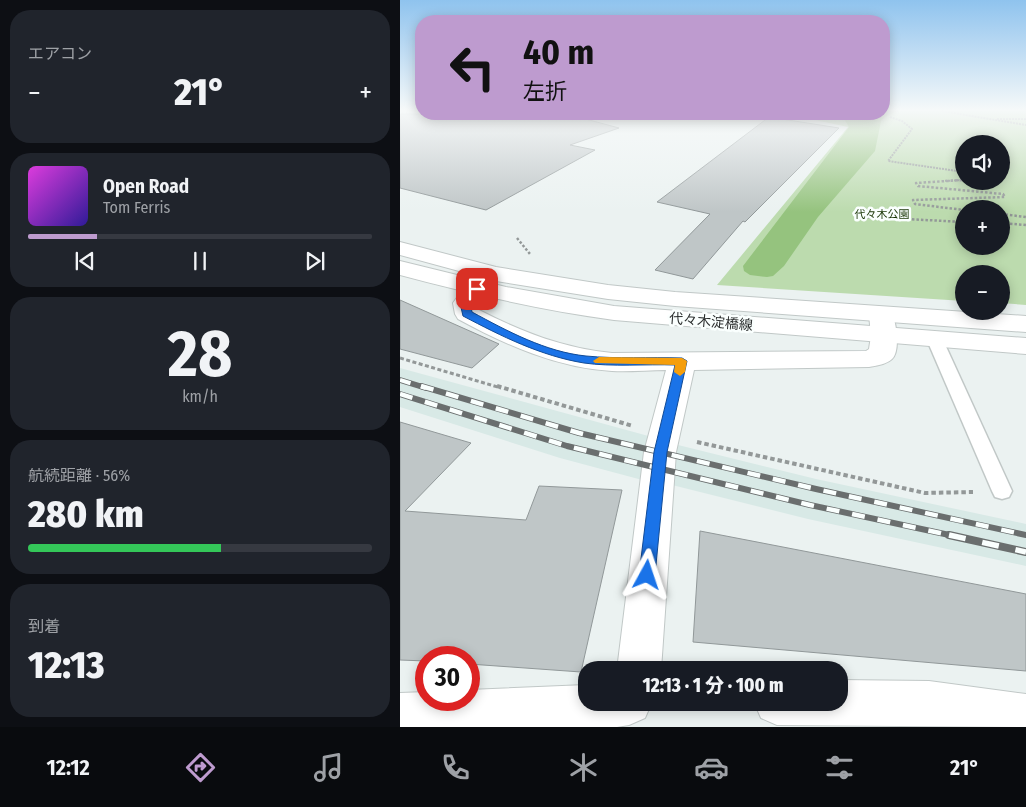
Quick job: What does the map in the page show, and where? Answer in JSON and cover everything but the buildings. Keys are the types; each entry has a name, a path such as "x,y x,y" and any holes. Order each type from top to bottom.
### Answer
{"street":[{"name":"代々木淀橋線","path":"400,248 468,268 559,285 883,325 935,340 1026,346"},
{"name":"代々木淀橋線","path":"400,268 477,289 562,306 614,313 883,325 1026,324"},
{"path":"477,289 465,303 467,314 499,331 538,347 586,360 869,359 882,354 883,325"},
{"path":"640,661 654,498 664,434 682,361"},
{"path":"848,703 929,704 1026,716"},
{"path":"400,716 578,710"}],"lane":[{"path":"935,340 1002,491"}],"path":[{"path":"900,145 888,161 955,171"},
{"path":"955,181 916,183 918,186 955,189"},
{"path":"955,209 915,204 913,200 1005,197 1003,194 960,190"},
{"path":"1010,215 1026,217"},
{"path":"868,217 955,222"},
{"path":"1010,224 1026,225"},
{"path":"400,358 664,434 925,494 1002,491"}],"shaded area":[{"path":"400,368 652,437 646,481 560,458 400,407"},
{"path":"674,444 816,479 1026,524 1026,566 808,519 672,485"}],"green space":[{"name":"代々木公園","path":"833,145 955,145 955,190 1010,190 1010,145 1026,145 1026,305 1010,304 1010,265 955,265 955,300 717,285"},
{"path":"835,145 876,145 875,151 818,217 784,266 773,276 750,275 744,271 743,266"}],"railway":[{"path":"400,380 426,388"},
{"path":"421,386 579,433 816,489 1026,535"},
{"path":"400,394 567,446 810,505 954,536"},
{"path":"949,535 1026,552"}],"slow traffic":[{"path":"599,361 682,361 680,372"}],"route":[{"path":"477,289 465,303 467,314 499,331 538,347 586,360 612,362 682,361 660,452 647,575"}]}
